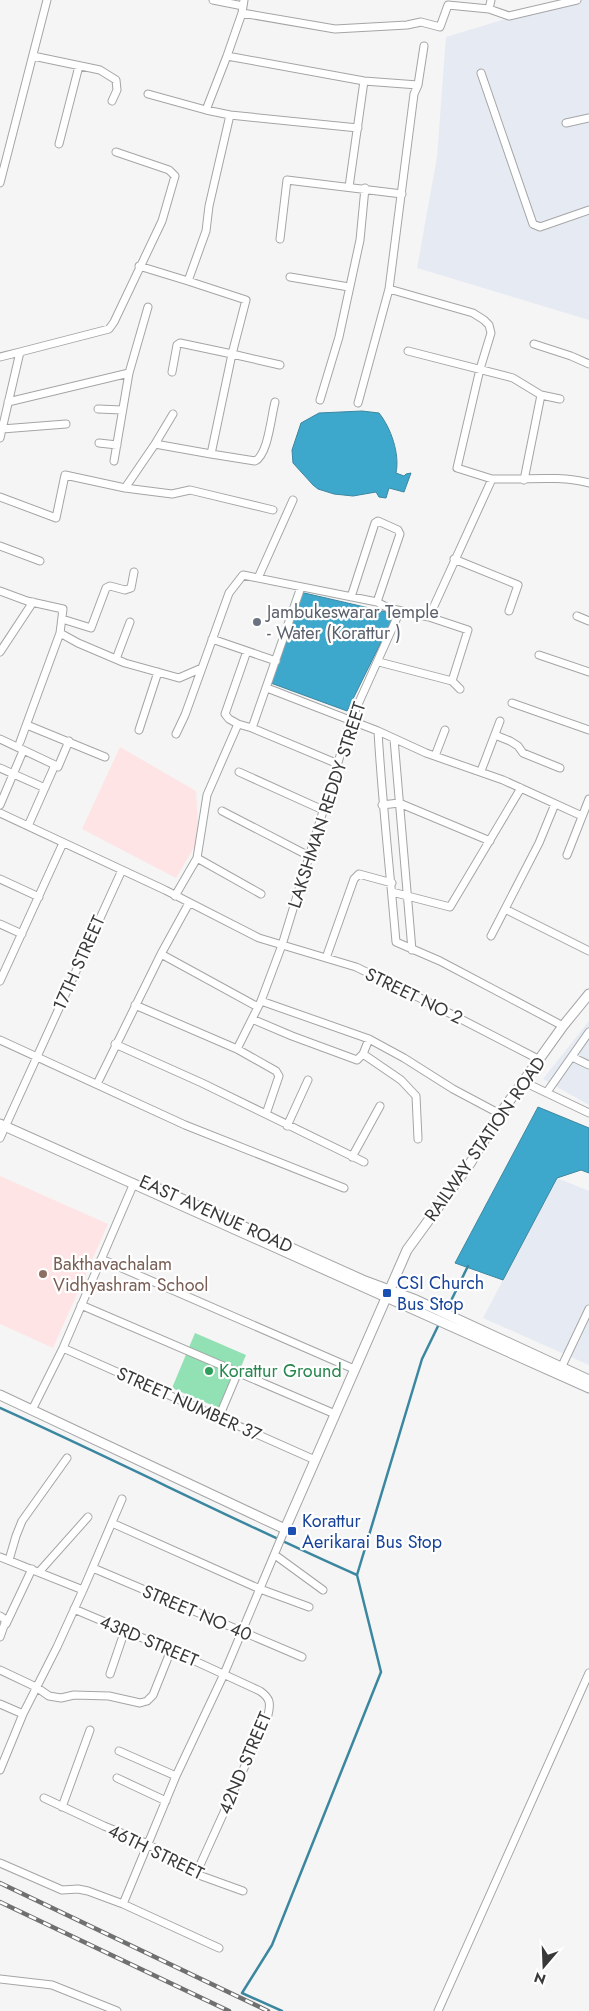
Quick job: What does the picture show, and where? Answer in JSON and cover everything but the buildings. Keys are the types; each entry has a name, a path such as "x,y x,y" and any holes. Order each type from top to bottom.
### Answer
{"main road":[{"name":"RAILWAY STATION ROAD","path":"284,1532 407,1250 471,1162 500,1114 563,1026 589,994"},
{"name":"EAST AVENUE ROAD","path":"3,1122 134,1183 460,1325"},
{"name":"EAST AVENUE ROAD","path":"3,1122 365,1281 387,1293"},
{"path":"460,1325 589,1380"},
{"path":"460,1325 589,1388"},
{"path":"0,1395 284,1532"}],"street":[{"path":"0,183 47,0"},
{"path":"213,0 335,30 407,25 421,22 440,27 448,5 489,9 509,16 577,0"},
{"path":"489,9 491,0"},
{"path":"206,110 228,56 243,6"},
{"path":"358,403 389,289 414,94 418,85 424,46"},
{"path":"33,56 100,70 116,80 118,90 112,101"},
{"path":"228,56 364,81 418,85"},
{"path":"60,144 79,66"},
{"path":"481,73 533,224 540,227 589,210"},
{"path":"349,187 364,81"},
{"path":"148,94 230,115 358,128"},
{"path":"188,281 206,231 209,206 230,115"},
{"path":"566,123 589,118"},
{"path":"0,357 109,329 114,322 162,221 175,176 169,170 116,152"},
{"path":"280,239 287,180 366,188 402,194"},
{"path":"320,400 339,337 360,240 366,188"},
{"path":"139,266 246,300 232,354 211,454"},
{"path":"290,277 349,287"},
{"path":"389,289 472,313 489,325 491,333 480,369 457,468 492,479 572,478 589,483"},
{"path":"114,462 130,373 148,307"},
{"path":"172,372 180,343 280,365"},
{"path":"534,344 589,364"},
{"path":"408,351 513,378 519,384 541,395 560,399"},
{"path":"0,438 20,352"},
{"path":"8,402 130,373"},
{"path":"524,480 541,395"},
{"path":"155,444 255,461 259,459 264,449 274,402"},
{"path":"98,409 122,410"},
{"path":"125,488 173,414"},
{"path":"2,429 66,424"},
{"path":"99,444 117,445"},
{"path":"0,497 56,518 65,475 125,488 172,494 190,490 273,510"},
{"path":"429,617 492,479"},
{"path":"258,578 293,500"},
{"path":"351,597 375,523 378,521 398,530 400,534 377,602"},
{"path":"0,546 40,561"},
{"path":"454,559 518,585 509,611"},
{"path":"62,619 91,628 106,588 110,586 125,590 131,588 134,572"},
{"path":"176,734 185,715 229,593 243,575 377,602 400,611 429,617 468,630 452,681"},
{"path":"252,728 301,587"},
{"path":"0,591 32,602 63,609 60,633 20,742"},
{"path":"0,652 32,602"},
{"name":"LAKSHMAN REDDY STREET","path":"237,1049 260,1004 282,945 351,720 379,662 400,611"},
{"path":"577,616 589,621"},
{"path":"116,659 130,622"},
{"path":"60,633 116,659 178,678 202,668"},
{"path":"212,639 276,661"},
{"path":"247,651 225,714 229,719 338,764"},
{"path":"539,655 589,672"},
{"path":"379,662 452,681 460,689"},
{"path":"139,730 158,672"},
{"path":"267,688 351,720 435,756 481,771 582,816"},
{"path":"512,703 589,730"},
{"path":"481,771 500,721"},
{"path":"175,896 197,858 207,795 238,724"},
{"path":"27,725 105,757"},
{"path":"435,756 445,730"},
{"path":"378,731 382,805 392,883 396,942 440,961 563,1026"},
{"path":"495,735 518,746 523,753 560,768"},
{"path":"0,739 55,765 28,826"},
{"path":"394,739 412,950"},
{"path":"58,767 69,741"},
{"path":"0,806 23,751"},
{"path":"0,768 45,788"},
{"path":"239,772 324,810"},
{"path":"392,892 450,907 521,788"},
{"path":"567,854 589,799"},
{"path":"382,805 399,803 490,841"},
{"path":"491,936 539,843 555,804"},
{"path":"222,811 310,856"},
{"name":"STREET NO 2","path":"0,814 122,870 259,938 356,967 399,987 540,1060"},
{"path":"0,981 3,967 22,934 63,843"},
{"path":"197,858 261,894"},
{"name":"17TH STREET","path":"0,1138 3,1122 37,1057 122,870"},
{"path":"326,958 354,879 359,874 365,874 392,883"},
{"path":"0,879 39,896"},
{"path":"97,1084 115,1044 189,903"},
{"path":"505,909 589,951"},
{"path":"0,924 22,934"},
{"path":"161,954 260,1004 369,1039 500,1114"},
{"path":"135,1005 237,1049 276,1071 278,1074 266,1114"},
{"path":"252,1019 358,1060 363,1054 369,1039"},
{"path":"547,1092 589,1032"},
{"path":"0,1040 185,1125 344,1188"},
{"path":"115,1044 364,1162"},
{"path":"363,1054 401,1080 416,1096 418,1139"},
{"path":"572,1057 589,1065"},
{"path":"287,1126 308,1080"},
{"path":"524,1082 589,1114"},
{"path":"352,1157 380,1106"},
{"path":"32,1410 63,1348 134,1183"},
{"path":"100,1259 354,1369"},
{"path":"81,1305 335,1414"},
{"path":"561,1368 589,1309"},
{"name":"STREET NUMBER 37","path":"63,1348 315,1460"},
{"path":"219,1417 238,1372"},
{"path":"9,1560 22,1521 67,1458"},
{"path":"0,1770 23,1714 58,1647 84,1590 122,1499"},
{"path":"0,1637 36,1571 88,1517"},
{"path":"112,1523 260,1589 309,1607"},
{"path":"123,1904 176,1776 224,1674 284,1532"},
{"path":"0,1557 84,1590"},
{"path":"274,1557 323,1590"},
{"name":"STREET NO 40","path":"93,1568 302,1657"},
{"name":"43RD STREET","path":"74,1609 224,1674"},
{"path":"0,1616 6,1620 6,1624"},
{"path":"110,1674 125,1630"},
{"path":"0,1670 36,1687 49,1696 61,1698 74,1695 109,1696 140,1703 147,1701 153,1695 171,1650"},
{"path":"438,2011 589,1673"},
{"name":"42ND STREET","path":"196,1874 271,1705 268,1697 260,1691 224,1674"},
{"path":"0,1704 23,1714"},
{"path":"62,1807 90,1730"},
{"path":"119,1751 176,1776"},
{"path":"117,1778 166,1801"},
{"name":"46TH STREET","path":"44,1798 148,1844 196,1874 243,1890"},
{"path":"0,1863 62,1890 78,1889 88,1891 123,1904 219,1948"},
{"path":"0,1979 52,1985 117,2011"}],"shaded area":[{"path":"568,0 589,0 589,320 417,268 437,157 446,37"},
{"path":"120,747 196,791 199,839 176,878 82,829"},
{"path":"589,1021 589,1105 543,1079"},
{"name":"Bakthavachalam Vidhyashram School","path":"0,1176 108,1224 53,1348 0,1324"},
{"path":"557,1178 589,1191 589,1365 483,1318"}],"green space":[{"name":"Korattur Ground","path":"195,1333 246,1355 223,1410 172,1388"}],"water":[{"path":"362,411 379,413 387,426 396,450 396,473 404,476 411,473 404,492 389,488 386,498 379,497 376,492 353,496 334,494 318,489 293,463 292,450 301,423 319,413"},
{"path":"300,592 395,614 347,711 268,682"},
{"path":"538,1107 589,1128 589,1173 581,1170 557,1178 503,1280 455,1263"}],"waterway":[{"path":"446,1311 468,1266"},
{"path":"282,2011 242,1993 272,1945 381,1672 357,1575 422,1359 440,1322"},
{"path":"0,1408 357,1575"}],"railway":[{"path":"0,1883 268,2011"},
{"path":"0,1902 229,2011"}],"place":[{"name":"Jambukeswarar Temple - Water (Korattur )","path":"257,622"},
{"name":"Bakthavachalam Vidhyashram School","path":"43,1274"},
{"name":"CSI Church Bus Stop","path":"387,1293"},
{"name":"Korattur Ground","path":"209,1371"},
{"name":"Korattur Aerikarai Bus Stop","path":"292,1531"}]}
